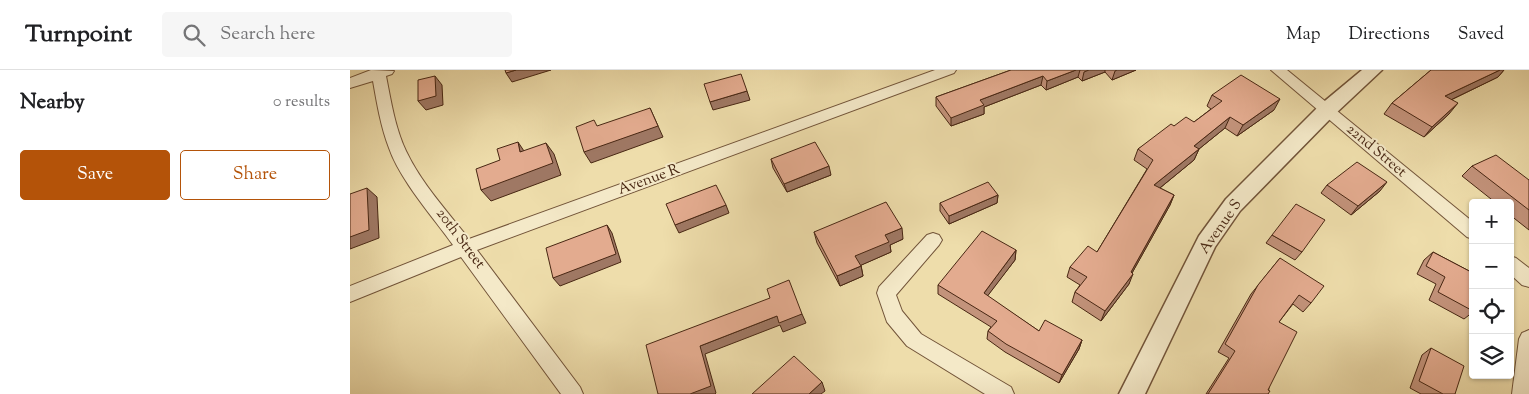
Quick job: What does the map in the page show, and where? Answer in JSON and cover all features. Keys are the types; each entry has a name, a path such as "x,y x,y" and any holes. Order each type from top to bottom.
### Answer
{"street":[{"name":"Avenue R","path":"350,294 466,247 949,70"},
{"name":"22nd Street","path":"1278,70 1469,229"},
{"name":"Avenue S","path":"1132,394 1208,242 1233,205 1327,110 1372,70"},
{"name":"20th Street","path":"382,71 397,150 410,173 573,394"},
{"path":"350,82 382,71"},
{"path":"933,240 886,293 894,316 914,340 1004,394"},
{"path":"1514,267 1529,279"},
{"path":"1522,394 1529,339"}],"building":[{"path":"505,70 516,70 506,73"},
{"path":"1011,70 1076,70 1047,81 1043,76 980,100 984,105 951,118 936,97"},
{"path":"1431,70 1500,70 1445,96 1458,103 1432,127 1392,103"},
{"path":"741,74 747,91 710,102 704,84"},
{"path":"1241,75 1280,99 1243,125 1230,117 1194,146 1199,149 1154,185 1174,195 1131,272 1133,274 1105,311 1075,292 1087,277 1070,267 1088,246 1097,252 1153,160 1138,149 1171,124 1174,126 1186,117 1194,122 1222,101 1212,95"},
{"path":"435,76 436,96 418,101 418,80"},
{"path":"650,108 658,126 584,152 576,127 594,120 597,126"},
{"path":"518,142 520,152 546,143 553,163 481,190 476,169 500,160 497,149"},
{"path":"815,142 829,166 784,184 771,159"},
{"path":"1496,155 1529,180 1529,210 1472,166"},
{"path":"1357,162 1387,182 1358,206 1327,185"},
{"path":"988,182 998,195 949,216 940,203"},
{"path":"716,185 726,205 675,225 666,204"},
{"path":"367,188 369,230 350,237 350,194"},
{"path":"886,202 902,228 885,235 889,242 855,256 861,266 837,276 814,232"},
{"path":"1296,204 1325,220 1302,252 1272,235"},
{"path":"607,225 616,254 553,278 546,248"},
{"path":"982,231 1016,250 984,293 1039,331 1045,320 1082,340 1062,375 1006,344 988,331 997,321 938,285"},
{"path":"1433,252 1469,271 1469,309 1438,292 1445,277 1426,266"},
{"path":"1280,258 1324,286 1311,303 1299,295 1279,322 1297,332 1268,390 1270,391 1268,394 1208,394 1235,351 1225,344 1258,285"},
{"path":"789,280 802,314 779,323 777,316 700,346 711,386 690,394 658,394 646,345 770,298 767,289"},
{"path":"1431,348 1464,366 1455,394 1443,394 1419,381"},
{"path":"794,356 822,382 809,394 752,394"}]}
